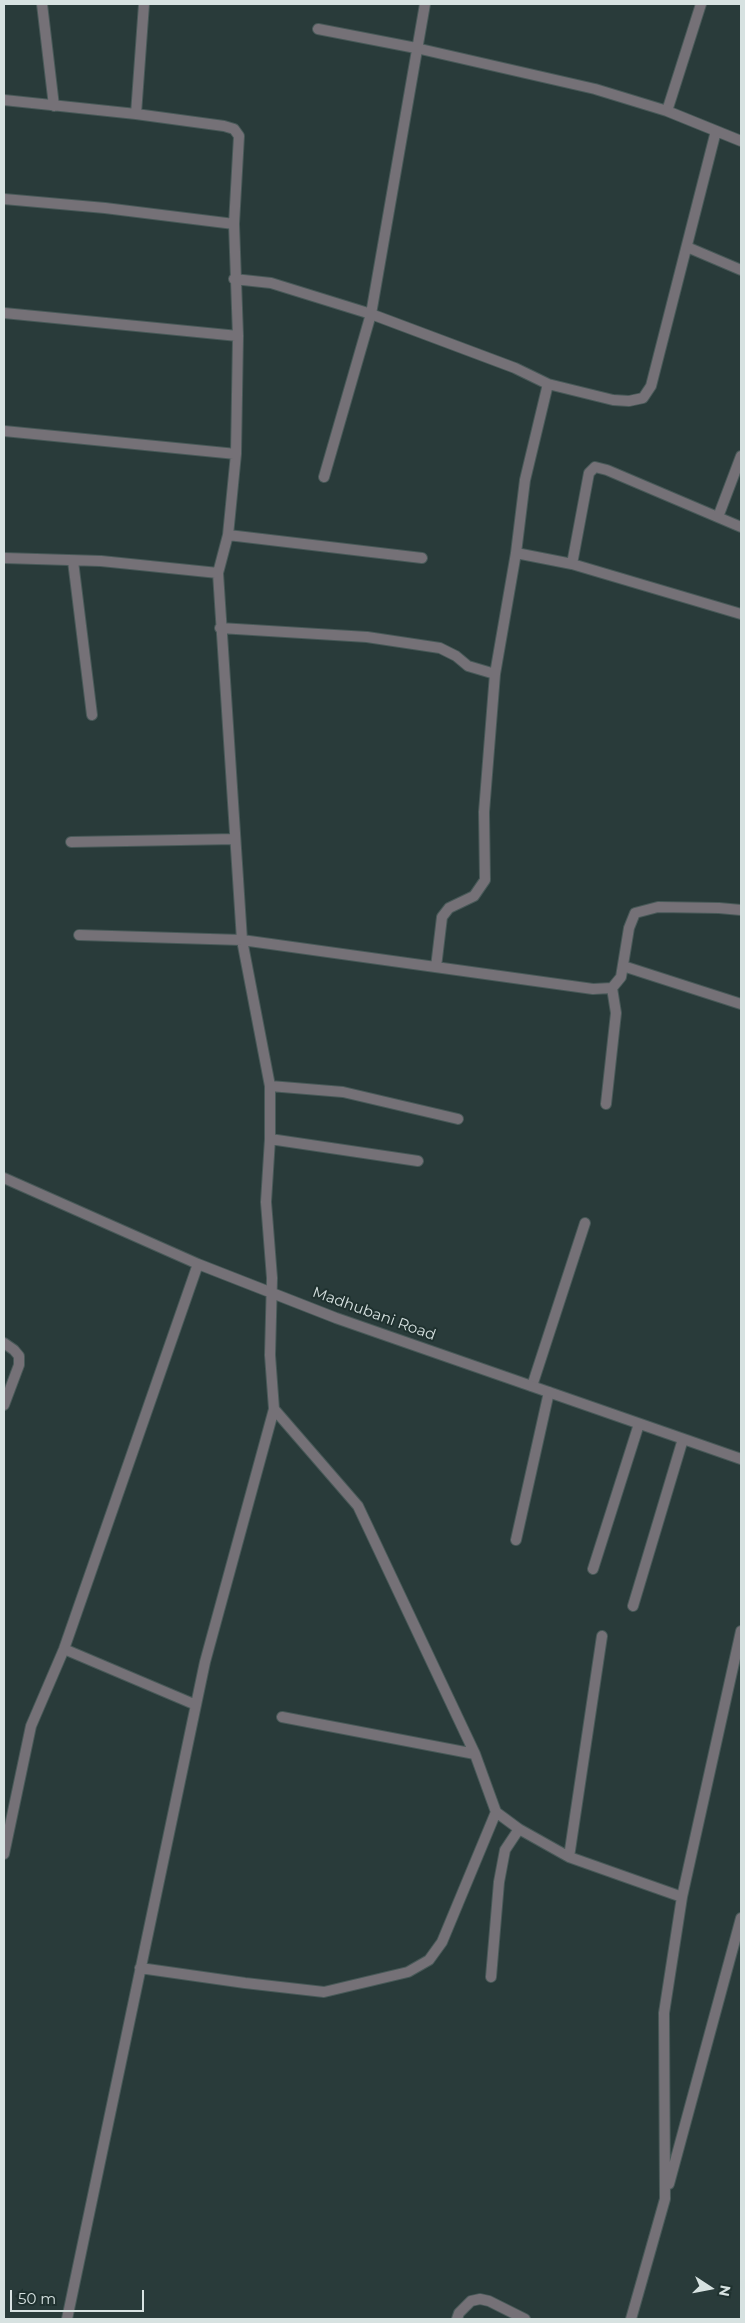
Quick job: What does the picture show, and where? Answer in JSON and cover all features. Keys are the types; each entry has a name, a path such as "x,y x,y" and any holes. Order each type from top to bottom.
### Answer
{"street":[{"path":"42,4 54,106"},
{"path":"136,114 144,4"},
{"path":"324,477 371,314 425,4"},
{"path":"667,112 701,4"},
{"path":"318,29 416,48 595,89 667,112 741,141"},
{"path":"4,100 136,114 224,126 234,129 239,136 234,224 234,280 238,336 236,454 228,536 218,574 220,628 242,940 270,1086 270,1139 266,1202 272,1293 270,1355 274,1409 205,1662 66,2319"},
{"path":"234,280 271,283 371,314 515,368 548,384 613,400 629,401 643,398 651,386 716,131"},
{"path":"4,199 105,208 234,224"},
{"path":"687,247 741,270"},
{"path":"4,313 238,336"},
{"path":"436,967 442,917 449,908 474,896 485,880 484,812 496,674 516,553 525,480 548,384"},
{"path":"4,431 236,454"},
{"path":"718,517 741,456"},
{"path":"572,564 589,473 595,468 607,470 741,527"},
{"path":"228,536 422,558"},
{"path":"516,553 572,564 741,614"},
{"path":"4,558 101,561 218,574"},
{"path":"73,561 92,715"},
{"path":"220,628 367,637 440,648 456,656 468,666 496,674"},
{"path":"71,842 235,839"},
{"path":"606,1104 616,1013 612,988 621,976 629,928 635,913 658,907 741,910"},
{"path":"79,935 242,940 593,990 612,988"},
{"path":"623,966 741,1004"},
{"path":"270,1086 343,1092 458,1119"},
{"path":"270,1139 418,1162"},
{"name":"Madhubani Road","path":"4,1178 198,1264 272,1293 346,1321 741,1459"},
{"path":"532,1386 585,1223"},
{"path":"4,1854 31,1726 64,1648 198,1264"},
{"path":"4,1343 19,1356 19,1365 4,1405"},
{"path":"516,1540 549,1392"},
{"path":"274,1409 358,1506 474,1754 496,1812 519,1829 570,1857 682,1897"},
{"path":"593,1569 639,1424"},
{"path":"633,1606 683,1439"},
{"path":"665,2199 664,2013 682,1897 741,1632"},
{"path":"570,1857 602,1636"},
{"path":"64,1648 196,1705"},
{"path":"282,1717 474,1754"},
{"path":"140,1968 324,1992 408,1972 429,1960 442,1942 496,1812"},
{"path":"491,1977 498,1882 505,1850 519,1829"},
{"path":"631,2319 741,1918"},
{"path":"457,2319 471,2301 480,2299 489,2301 525,2319"}]}
